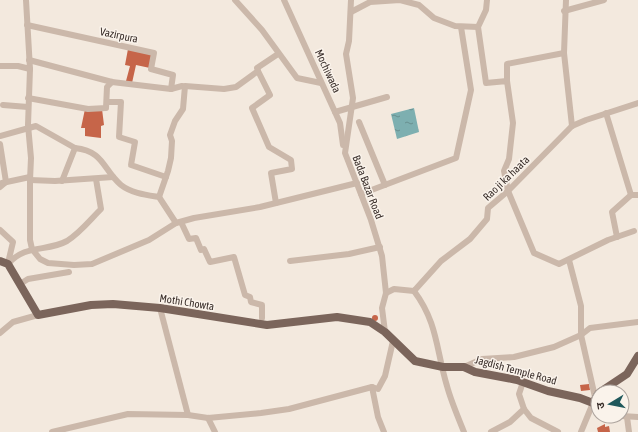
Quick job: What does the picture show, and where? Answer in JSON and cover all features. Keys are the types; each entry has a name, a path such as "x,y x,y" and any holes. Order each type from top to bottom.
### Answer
{"main road":[{"path":"4,263 20,284 38,315"},
{"name":"Mothi Chowta","path":"38,315 91,305 113,304 160,308 267,325 337,317 370,322 385,332 393,341"},
{"name":"Jagdish Temple Road","path":"393,341 415,361 443,368 464,367 475,372 590,396"},
{"path":"614,384 627,374 638,356"}],"street":[{"path":"26,0 30,69 28,107 32,158 30,179 32,249 40,259 48,263 74,265 92,264 149,240 179,223 194,218 223,214 276,203 357,183"},
{"path":"235,0 262,30 278,54 297,78 321,83"},
{"name":"Mochiwada","path":"284,0 340,123 344,153"},
{"name":"Bada Bazar Road","path":"351,0 349,41 346,54 353,98 344,153 357,183 380,247 386,293 382,308 385,332"},
{"path":"351,12 370,2 400,0 420,3 434,18 461,27 478,27"},
{"path":"487,0 486,10 478,27 486,83 507,81"},
{"path":"566,0 564,11 564,53 572,126"},
{"path":"564,11 604,0"},
{"name":"Vazirpura","path":"27,25 154,53 151,69 173,75 171,89"},
{"path":"361,194 456,158 471,90 461,27"},
{"path":"564,53 507,64 507,81 513,123 509,159 504,171 508,192 534,253 559,264 617,237 634,231"},
{"path":"29,60 112,82 171,89 183,86 224,89 236,87 258,71 257,68 278,54"},
{"path":"0,66 18,66 30,69"},
{"path":"258,71 270,95 252,108 269,147 291,160 292,169 270,173 276,203"},
{"path":"28,98 88,109 106,108 107,87 112,82"},
{"path":"160,197 171,158 172,141 170,135 175,121 183,109 183,86"},
{"path":"335,112 388,97"},
{"path":"107,102 121,102 119,137 134,142 131,165 166,177"},
{"name":"Rao ji ka haata","path":"414,290 441,261 470,239 487,219 488,208 508,192 572,126 638,103"},
{"path":"3,105 28,107"},
{"path":"606,113 635,195 612,212 617,237"},
{"path":"359,122 385,185"},
{"path":"0,136 29,126 36,126 75,148 83,149 102,159 122,186 140,193 160,197 189,239 196,238 201,250 204,249 210,262 234,257 245,295 250,297 251,302 262,305 262,318"},
{"path":"0,144 3,183 0,187"},
{"path":"62,181 75,148"},
{"path":"3,183 30,179 62,181 114,177"},
{"path":"4,263 32,249 66,242 78,233 101,209 96,179"},
{"path":"0,230 13,242 4,263"},
{"path":"290,261 350,254 380,247"},
{"path":"569,260 581,306 581,335 593,384"},
{"path":"20,284 28,279 69,272"},
{"path":"386,293 394,289 414,290 426,306 436,333 446,385 464,432"},
{"path":"160,308 188,415"},
{"path":"0,333 13,322 38,315"},
{"path":"464,367 482,359 514,357 554,347 581,335 587,329 597,326 638,322"},
{"path":"52,432 128,414 188,415 208,418 289,409 372,387 378,388 385,376 393,341"},
{"path":"523,382 519,394 524,409 531,418 548,429 558,432"},
{"path":"372,387 378,417 384,432"},
{"path":"491,432 510,422 524,409"},
{"path":"580,432 590,412"},
{"path":"208,418 215,432"}],"water":[{"path":"414,108 419,132 397,139 391,114"}],"building":[{"path":"128,49 152,54 150,68 136,65 132,83 126,81 130,66 125,65"},
{"path":"85,109 102,109 104,125 101,126 101,138 85,136 85,128 81,128"},
{"path":"375,315 378,318 375,321 372,318"},
{"path":"589,384 590,390 581,391 580,385"},
{"path":"605,424 605,427 609,426 610,432 598,432 597,428"}]}
